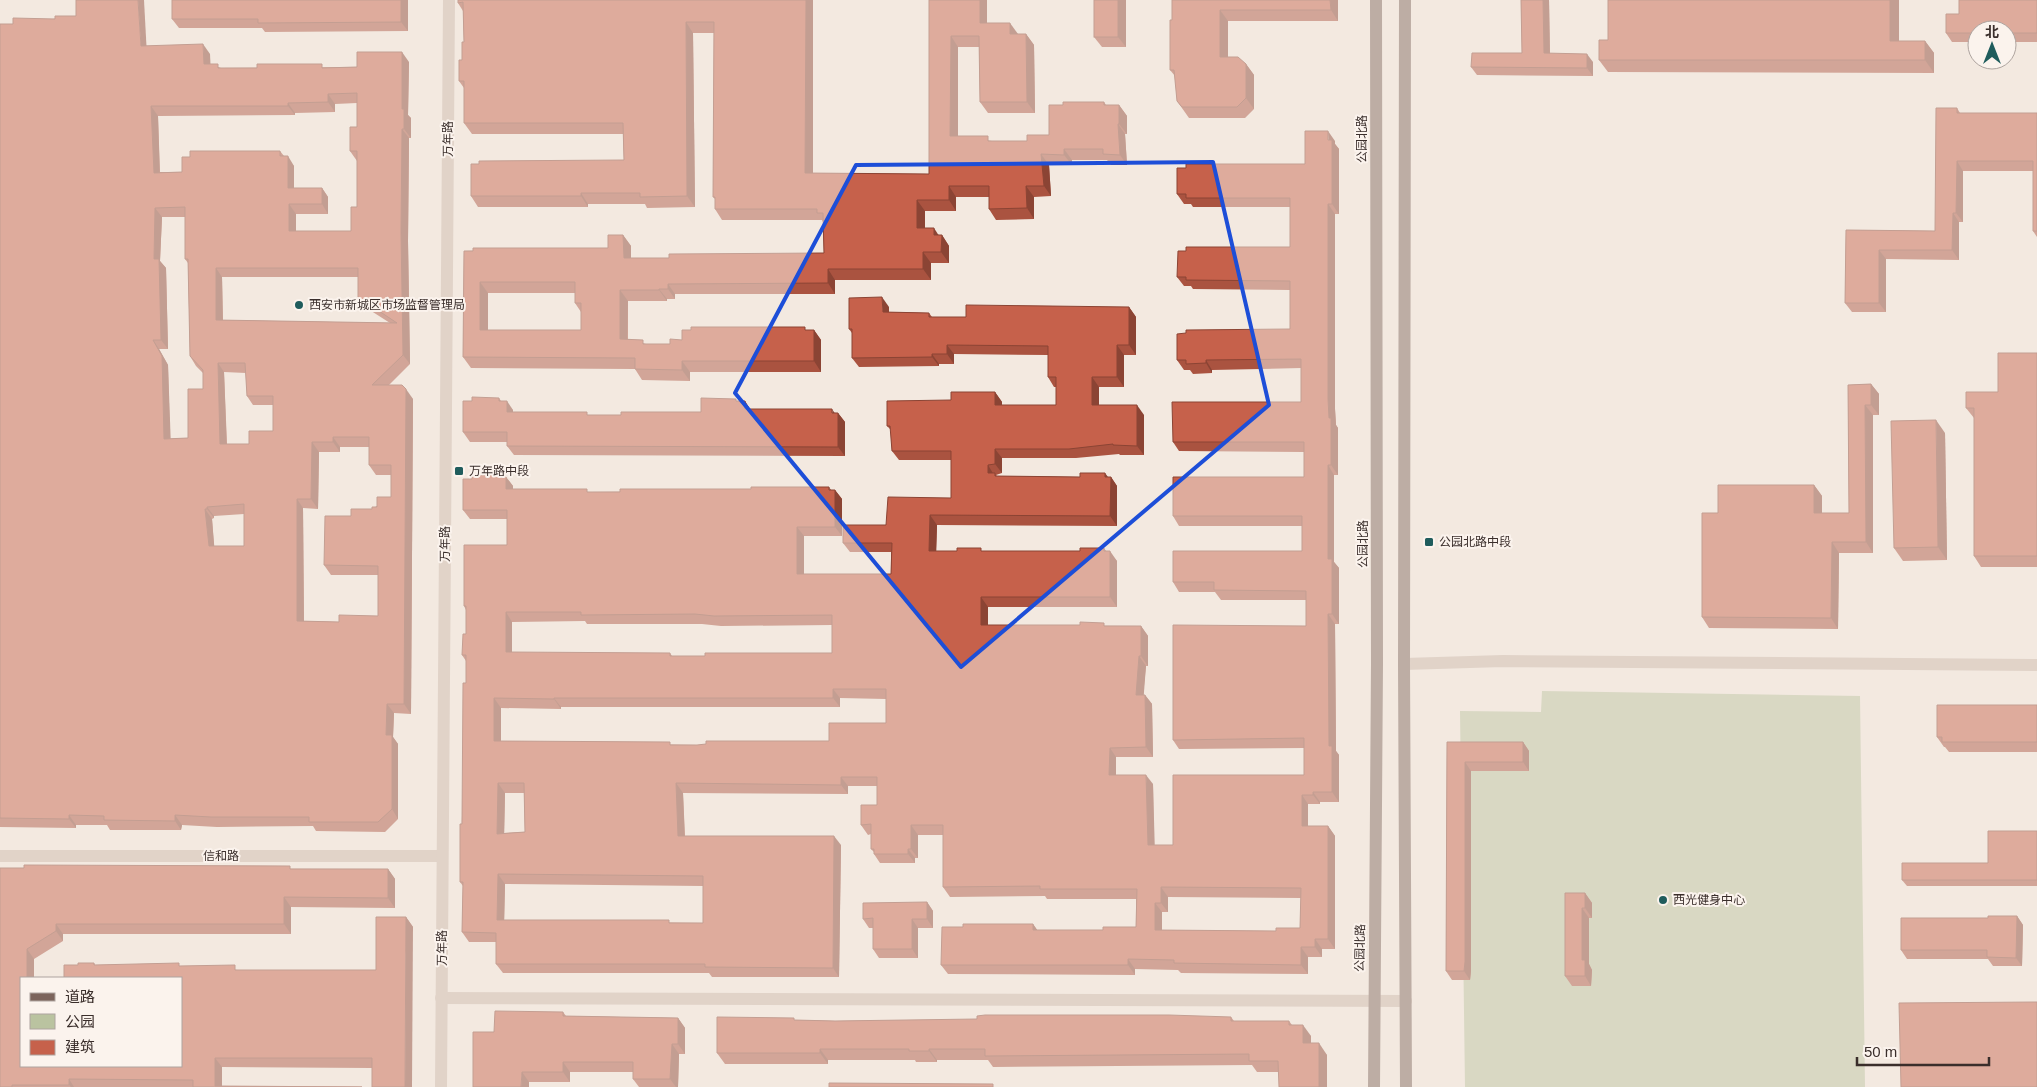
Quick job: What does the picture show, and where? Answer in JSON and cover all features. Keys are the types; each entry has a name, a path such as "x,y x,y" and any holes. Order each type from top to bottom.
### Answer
{"main road":[{"name":"公园北路","path":"1374,1087 1377,664 1376,0"},
{"path":"1405,0 1404,664 1406,1087"}],"street":[{"name":"万年路","path":"441,1087 449,0"},
{"path":"1404,664 1513,661 2037,665"},
{"name":"信和路","path":"0,856 442,856"},
{"path":"441,998 1406,1001"}],"highlighted area":[{"path":"1213,162 1269,405 961,667 735,393 856,165"}],"green space":[{"name":"西光健身中心","path":"1542,691 1860,696 1865,1087 1465,1087 1460,711 1541,712"}],"building":[{"path":"76,0 138,0 141,46 203,44 204,64 218,64 218,68 257,68 257,64 322,64 322,68 357,67 357,52 402,52 402,109 404,109 404,129 402,129 401,232 403,355 372,385 402,385 406,389 404,704 387,704 386,735 392,735 392,809 378,822 309,822 309,817 175,815 175,821 104,820 104,816 69,815 69,819 0,818 0,24 13,24 13,18 55,19 55,16 76,16","holes":["357,93 357,127 350,127 350,151 357,151 357,207 351,207 351,231 289,231 289,204 322,204 322,188 288,188 288,156 280,156 280,151 190,151 190,157 182,157 182,172 154,173 151,106 288,106 288,103 328,102 328,94","185,207 185,259 188,259 190,356 203,370 203,389 188,389 188,438 164,439 162,356 153,340 161,340 159,259 154,259 155,208","216,268 358,268 358,297 397,323 216,320","218,363 245,363 247,396 273,396 273,431 249,431 249,444 220,444","333,437 369,437 369,465 391,465 391,497 377,497 377,507 372,507 372,509 351,509 351,516 325,516 324,565 378,566 378,616 339,615 339,622 297,621 297,499 311,499 312,442 333,442","244,504 244,546 209,546 205,509 207,507"]},
{"path":"172,0 401,0 401,22 258,23 258,19 172,19"},
{"path":"458,0 806,0 805,173 929,174 929,0 980,0 980,23 1010,23 1010,34 1026,34 1027,102 980,102 979,36 951,36 950,136 988,136 988,141 1027,141 1027,135 1049,135 1049,105 1063,105 1063,102 1104,102 1104,105 1119,105 1120,155 1103,154 1103,149 1064,149 1064,155 1041,154 1044,186 1026,186 1027,208 989,209 989,186 949,186 949,200 917,200 917,228 934,228 934,235 942,235 941,252 923,252 923,269 828,269 828,283 668,284 668,289 620,290 620,339 643,340 643,344 670,344 670,339 682,340 682,330 691,330 691,327 805,327 805,330 814,330 814,361 682,361 682,370 635,369 635,358 463,357 464,251 473,251 473,248 608,248 608,235 623,235 624,258 669,258 669,254 824,253 823,213 817,213 817,209 715,209 715,197 713,197 714,22 686,22 687,196 640,197 640,193 581,193 581,196 471,196 471,164 479,164 479,161 624,160 623,123 464,123 464,81 459,81 459,60 462,60 462,42 464,42 463,2 458,3","holes":["480,282 575,282 575,303 581,303 581,330 480,330"]},
{"path":"1094,0 1118,0 1118,37 1094,37"},
{"path":"1172,0 1330,0 1331,10 1220,10 1220,57 1238,57 1246,64 1246,98 1237,107 1182,107 1177,101 1174,70 1170,70"},
{"path":"1521,0 1543,0 1544,53 1587,54 1587,68 1471,67 1472,53 1522,53"},
{"path":"1608,0 1890,0 1890,41 1925,41 1925,60 1599,60 1599,40 1608,40"},
{"path":"1959,0 2037,0 2037,33 2017,33 2017,20 1967,20 1967,33 1946,33 1946,14 1959,14"},
{"path":"1936,108 1957,108 1957,113 2037,113 2037,231 2033,231 2033,161 1957,161 1956,213 1953,213 1952,250 1879,250 1879,303 1845,303 1846,230 1935,231"},
{"path":"1305,131 1328,131 1328,140 1332,140 1332,204 1328,204 1328,399 1329,418 1331,418 1331,465 1328,465 1328,559 1332,559 1332,614 1328,614 1329,746 1332,746 1332,792 1313,792 1313,795 1302,795 1302,826 1328,826 1328,939 1315,939 1315,947 1301,947 1301,965 1174,963 1174,960 1128,959 1128,965 941,965 942,927 963,927 963,924 1033,924 1033,930 1103,930 1103,927 1136,927 1137,889 1040,889 1040,886 943,887 943,825 911,825 911,849 908,849 908,854 874,854 874,849 871,849 871,824 861,825 861,805 877,805 877,777 841,777 841,785 676,783 678,836 834,836 833,968 705,967 705,964 496,964 496,933 462,932 463,882 460,882 460,824 462,824 463,683 466,683 466,655 462,655 463,634 466,634 464,545 507,545 507,510 463,510 463,479 472,479 472,475 498,475 498,477 506,477 506,489 587,489 587,492 620,492 620,489 829,487 829,490 835,490 835,527 797,527 797,574 891,574 892,543 843,543 843,525 886,525 888,497 951,498 951,451 892,451 890,426 887,426 887,401 951,400 951,392 995,392 995,405 1056,405 1056,377 1048,377 1048,346 947,345 947,354 932,354 932,357 852,358 852,329 849,329 849,298 882,297 883,312 929,313 929,317 966,317 966,305 1129,307 1129,345 1117,345 1117,377 1092,377 1092,405 1137,405 1137,446 1113,444 1069,449 995,449 995,464 988,465 988,473 995,473 995,476 1080,477 1080,473 1105,473 1105,477 1111,477 1110,516 930,515 929,551 957,551 957,548 981,548 981,551 1080,551 1080,548 1104,548 1104,551 1110,551 1110,597 981,597 981,625 1080,625 1080,622 1104,623 1104,626 1141,626 1141,656 1139,656 1136,695 1145,695 1146,747 1110,748 1109,775 1146,775 1148,845 1173,845 1173,775 1304,775 1304,738 1173,740 1173,625 1306,626 1306,591 1214,590 1214,582 1173,582 1173,551 1302,551 1302,516 1173,516 1173,477 1304,477 1304,442 1173,442 1172,402 1301,402 1301,359 1206,360 1206,363 1186,364 1186,360 1177,360 1177,334 1186,333 1186,330 1290,329 1290,281 1186,280 1186,277 1177,277 1178,251 1186,251 1186,247 1290,247 1290,198 1186,198 1186,194 1177,194 1177,168 1186,168 1186,164 1305,164","holes":["506,612 581,612 581,615 832,615 832,653 705,653 705,656 670,656 670,653 506,652","833,689 886,689 886,723 829,723 829,741 706,741 706,744 697,745 670,745 670,742 494,741 494,698 833,698","498,783 524,783 525,832 497,834","498,874 703,876 703,923 669,923 669,920 497,920","1161,887 1301,888 1300,928 1276,928 1276,931 1155,930 1155,903 1161,903"]},
{"path":"1998,353 2037,353 2037,556 1974,556 1974,408 1966,408 1966,392 1998,392"},
{"path":"1871,384 1871,405 1865,405 1866,542 1832,542 1831,618 1702,617 1702,513 1718,513 1718,485 1814,485 1814,513 1849,513 1848,385"},
{"path":"472,397 499,398 499,401 507,401 507,412 587,412 587,415 621,415 621,412 701,412 701,398 745,401 745,409 832,409 832,413 838,413 838,447 507,446 507,432 463,432 463,401 472,401"},
{"path":"1936,420 1938,547 1894,548 1891,421"},
{"path":"1937,705 2037,705 2037,742 1942,742 1942,737 1937,737"},
{"path":"1447,742 1523,742 1523,762 1465,762 1464,971 1446,971"},
{"path":"1988,831 2037,831 2037,880 1902,880 1902,863 1988,863"},
{"path":"24,865 290,866 290,869 388,869 388,898 284,897 284,924 56,924 56,931 27,949 27,977 20,977 20,1067 182,1067 182,977 64,977 64,965 78,965 78,963 94,963 94,965 179,963 179,966 235,965 235,970 376,970 376,917 406,917 405,1087 372,1087 372,1058 215,1058 215,1086 362,1087 193,1087 193,1080 69,1079 69,1085 12,1085 12,1087 0,1087 0,868 24,868"},
{"path":"1565,893 1585,893 1585,908 1582,908 1582,960 1585,960 1585,976 1565,976"},
{"path":"927,902 927,919 912,919 912,949 873,949 873,918 863,919 863,903"},
{"path":"1988,916 2017,916 2016,958 1987,957 1987,950 1901,950 1901,918 1988,918"},
{"path":"2037,1002 2037,1087 1901,1087 1899,1003"},
{"path":"495,1011 563,1012 563,1016 678,1018 678,1044 672,1044 670,1079 633,1079 633,1062 563,1062 563,1072 522,1072 521,1087 473,1087 473,1032 494,1032"},
{"path":"1169,1015 1231,1017 1231,1021 1289,1021 1289,1025 1303,1025 1303,1043 1319,1043 1319,1087 1279,1087 1278,1061 1249,1061 1249,1054 985,1056 985,1049 909,1051 909,1049 820,1049 820,1053 717,1053 717,1017 794,1018 794,1020 835,1021 977,1019 977,1016"},
{"path":"829,1083 993,1084 993,1087 829,1087"}],"place":[{"name":"西安市新城区市场监督管理局","path":"299,305"},
{"name":"万年路中段","path":"459,471"},
{"name":"公园北路中段","path":"1429,542"},
{"name":"西光健身中心","path":"1663,900"}]}
